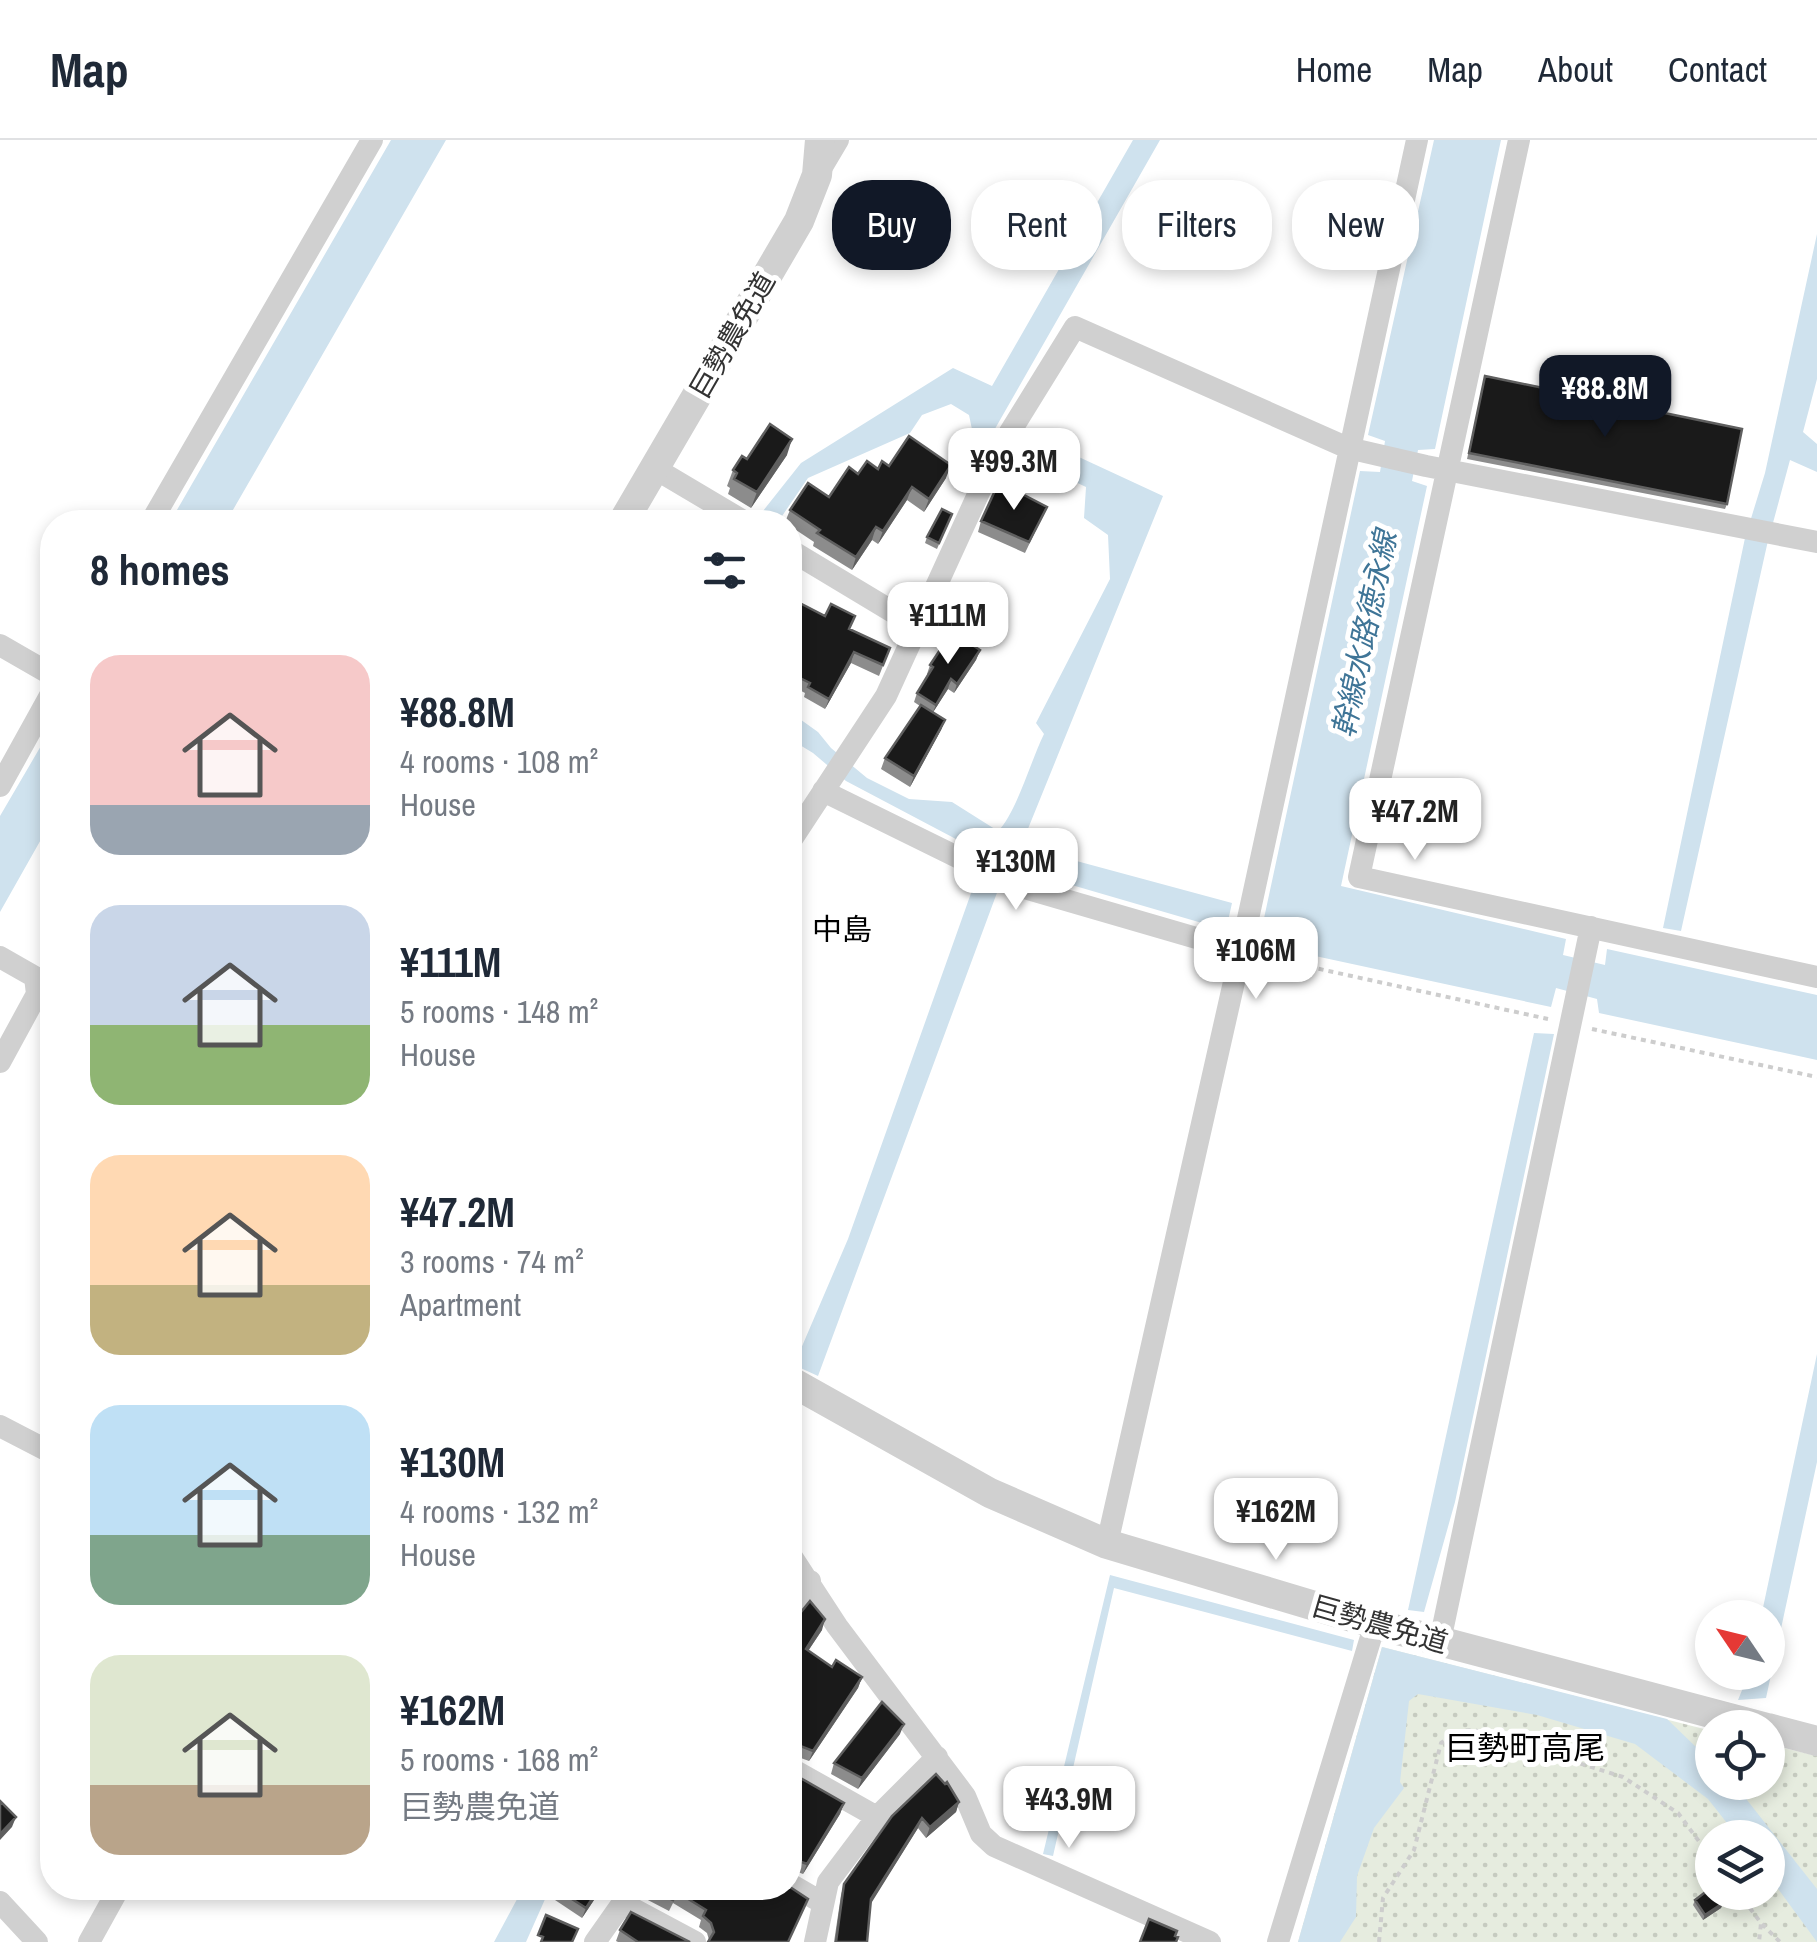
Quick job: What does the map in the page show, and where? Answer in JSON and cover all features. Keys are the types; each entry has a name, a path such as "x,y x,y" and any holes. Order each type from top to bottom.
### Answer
{"street":[{"path":"157,510 372,140"},
{"name":"巨勢農免道","path":"630,510 799,221 817,176 820,140"},
{"path":"817,176 838,140"},
{"path":"1107,1544 1356,450 1417,140"},
{"path":"1519,140 1436,468 1358,877 1817,977"},
{"path":"802,824 886,696 997,453 1075,327 1356,450 1817,542"},
{"path":"654,468 725,510"},
{"path":"802,557 918,627"},
{"path":"0,645 40,668"},
{"path":"0,786 40,714"},
{"path":"827,785 1014,885 1241,952"},
{"path":"1440,1642 1591,927"},
{"path":"0,957 35,977 37,994 0,1062"},
{"name":"巨勢農免道","path":"802,1387 990,1493 1107,1544 1375,1624 1699,1710"},
{"path":"0,1426 40,1448"},
{"path":"802,1571 837,1626 965,1796 982,1834 994,1846 1210,1942"},
{"path":"802,1593 810,1582"},
{"path":"1278,1942 1375,1624"},
{"name":"巨勢農免道","path":"1785,1732 1817,1740"},
{"path":"815,1942 828,1882 877,1817 937,1757"},
{"path":"802,1775 877,1817"},
{"path":"802,1891 821,1902"},
{"path":"89,1942 112,1900"},
{"path":"595,1942 625,1900"},
{"path":"634,1900 694,1942"},
{"path":"0,1902 36,1942"}],"path":[{"path":"1241,952 1817,1077"},
{"path":"1380,1942 1384,1898 1414,1850 1441,1743 1459,1731 1474,1730 1624,1776 1678,1812 1695,1836"},
{"path":"1751,1910 1780,1942"},
{"path":"1758,1942 1761,1924"}],"shaded area":[{"path":"1382,1647 1695,1727 1695,1800 1785,1800 1785,1748 1817,1756 1817,1942 1298,1942"}],"water":[{"path":"391,140 446,140 233,510 177,510"},
{"path":"1133,140 1160,140 1137,180 1122,180 1122,206 1102,242 1102,194"},
{"name":"幹線水路徳永線","path":"1434,140 1501,140 1435,449 1418,450 1412,481 1427,486 1341,886 1566,939 1563,955 1605,965 1607,949 1817,995 1817,1060 1599,1013 1597,999 1556,988 1551,1007 1264,945 1260,937 1360,471 1380,472 1385,441 1368,435 1405,270 1419,270 1419,207"},
{"path":"1817,234 1817,379 1803,432 1817,444 1817,472 1790,460 1767,545 1681,931 1663,928 1745,538 1765,473"},
{"path":"1058,270 1086,270 984,448 974,439 969,415 951,404 922,415 910,433 808,478 786,510 764,510 801,463 953,368 992,386"},
{"path":"1027,433 1163,496 1021,846 1232,903 1226,930 1007,866 846,781 802,746 802,721 867,778 909,799 952,802 998,831 1005,823 1044,734 1036,723 1110,579 1108,535 1084,518 1086,487 1016,454"},
{"path":"40,748 40,841 0,912 0,816"},
{"path":"975,882 998,890 818,1376 802,1369 802,1346 848,1239"},
{"path":"1534,1033 1554,1034 1455,1502 1424,1612 1408,1610"},
{"path":"1817,1354 1817,1462 1785,1610 1785,1600 1765,1600"},
{"path":"1110,1575 1354,1640 1352,1651 1114,1588 1053,1856 1043,1854"},
{"path":"1382,1647 1667,1719 1695,1746 1695,1789 1635,1744 1537,1715 1418,1694 1409,1701 1400,1782 1404,1788 1374,1828 1357,1876 1356,1917 1340,1942 1298,1942"},
{"path":"1742,1690 1768,1690 1766,1698 1738,1700"},
{"path":"1709,1800 1747,1800 1763,1820 1725,1820"},
{"path":"1785,1848 1817,1889 1817,1942 1785,1898"},
{"path":"517,1900 545,1900 526,1942 494,1942"}],"building":[{"path":"1485,376 1742,429 1727,504 1469,453"},
{"path":"770,424 792,439 757,492 734,479 737,473 733,470 742,456 747,459"},
{"path":"909,436 951,465 929,499 912,487 883,531 876,527 856,557 817,533 820,530 802,518 802,510 790,510 808,483 829,497 849,467 858,474 867,461 878,469 882,461 889,466"},
{"path":"999,482 1047,507 1029,542 981,521"},
{"path":"942,509 952,514 939,543 927,537"},
{"path":"802,604 825,616 831,604 855,616 849,629 890,648 883,665 854,652 829,699 808,687 810,683 802,679"},
{"path":"952,632 980,650 957,684 951,679 936,705 917,693"},
{"path":"921,705 945,720 914,776 885,758"},
{"path":"810,1601 825,1619 806,1649 832,1667 836,1660 862,1677 813,1751 802,1747 802,1611"},
{"path":"882,1702 904,1724 862,1778 834,1763"},
{"path":"936,1774 947,1782 959,1802 930,1827 922,1818 871,1899 867,1942 836,1942 844,1884 892,1816"},
{"path":"802,1779 844,1803 807,1864 802,1862"},
{"path":"0,1801 16,1817 0,1834"},
{"path":"802,1895 808,1899 788,1942 708,1942 714,1932 703,1916 706,1910 690,1900 802,1900"},
{"path":"574,1900 591,1900 586,1908"},
{"path":"631,1912 690,1942 638,1942 620,1930"},
{"path":"546,1915 578,1929 572,1942 541,1942 543,1937 538,1935"},
{"path":"1149,1919 1177,1931 1176,1942 1140,1942"}],"district":[{"name":"中島","path":"842,929"},
{"name":"巨勢町高尾","path":"1525,1747"}]}
